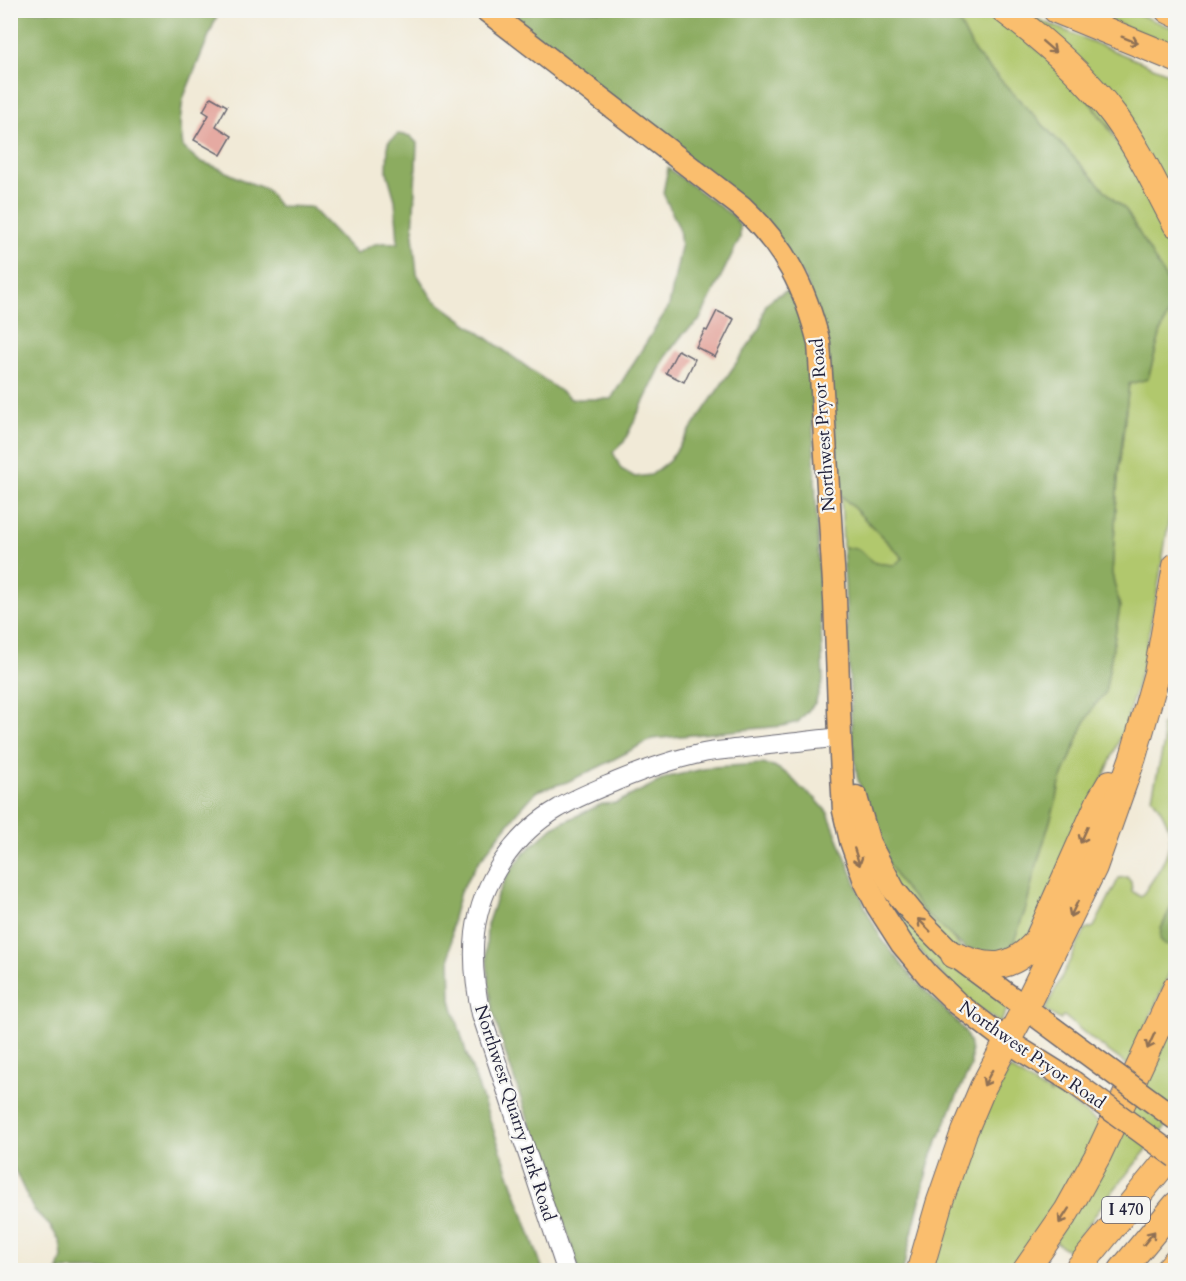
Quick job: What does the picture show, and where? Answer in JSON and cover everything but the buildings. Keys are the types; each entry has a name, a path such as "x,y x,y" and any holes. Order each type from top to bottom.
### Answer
{"highway":[{"path":"1004,10 1073,68 1114,115 1139,155 1176,224"},
{"path":"1056,10 1176,59"},
{"path":"1168,10 1176,14"},
{"path":"920,1270 939,1204 964,1132 983,1087 1025,1008 1094,867 1134,757 1157,673 1176,566"},
{"path":"954,955 975,963 993,966 1018,960 1037,941 1100,800 1147,708"},
{"path":"1026,1270 1067,1211 1098,1155 1176,988"},
{"name":"I 470","path":"1077,1270 1176,1149"},
{"name":"I 470","path":"1122,1270 1176,1205"},
{"path":"1168,1270 1176,1261"}],"main road":[{"name":"Northwest Pryor Road","path":"486,10 742,207 770,236 783,254 801,287 812,314 819,343 835,599 844,811 851,841 865,881 877,905 902,944 928,975 957,1003 1007,1041 1073,1082 1176,1157"},
{"name":"Northwest Pryor Road","path":"840,737 869,843 894,891 916,917 954,955 1176,1119"}],"street":[{"name":"Northwest Quarry Park Road","path":"566,1270 485,1025 477,992 474,964 475,931 491,882 509,851 529,830 559,807 648,768 700,753 840,737"}],"green space":[{"path":"11,11 219,11 183,99 180,123 183,147 199,161 266,189 279,206 311,207 356,254 376,244 398,243 395,200 387,172 388,142 398,134 410,136 417,143 413,235 417,274 432,298 571,399 611,399 669,306 681,247 679,228 663,193 668,168 734,217 740,226 740,238 699,321 683,334 666,356 624,442 613,452 621,469 635,477 651,475 669,461 761,327 766,304 786,291 795,294 807,340 811,372 823,681 815,703 798,722 782,726 652,739 567,782 537,791 477,864 460,892 453,918 450,953 451,1000 466,1052 543,1270 58,1270 62,1257 60,1241 50,1226 33,1209 11,1162"},
{"path":"504,11 951,11 956,16 975,53 1126,210 1170,286 1169,312 1161,331 1148,379 1129,384 1118,477 1112,574 1120,607 1105,693 1094,706 1083,726 1060,783 1026,908 1014,941 1003,955 966,949 927,915 900,883 882,851 868,814 857,776 852,733 843,547 858,549 875,563 894,565 903,558 841,495 827,344 805,277"},
{"path":"951,11 982,11 1015,32 1048,58 1085,96 1132,165 1175,250 1175,482 1142,668 1125,726 1107,769 1029,937 1003,955 1014,941 1026,908 1060,783 1083,726 1094,706 1105,693 1120,607 1112,574 1118,477 1129,384 1148,379 1161,331 1169,312 1126,210 975,53 956,16"},
{"path":"1087,11 1130,11 1175,29 1175,47"},
{"path":"1026,16 1175,76 1175,214"},
{"path":"841,495 903,558 895,566 875,563 858,549 843,547"},
{"path":"1175,605 1175,699 1161,688"},
{"path":"1175,709 1176,866 1170,881 1174,893 1171,907 1161,929 1165,945 1175,945 1175,960 1129,1066 1064,1016 1060,1020 1045,1010 1085,930 1094,927 1119,878 1127,877 1131,882 1132,891 1141,897 1164,860 1170,836 1164,815 1152,797 1164,743 1161,726"},
{"path":"762,764 774,766 789,775 828,813 866,909 881,938 912,977 958,1023 969,1041 971,1066 930,1160 903,1270 579,1270 492,1008 486,953 487,925 496,898 508,874 525,852 553,827 602,804 616,803 668,777 712,767"},
{"path":"852,811 1008,1008 1000,1023 963,998 894,922"},
{"path":"1175,866 1175,945 1165,945 1160,939 1161,929 1171,907 1174,893 1170,881"},
{"path":"1175,1005 1175,1115 1109,1196 1069,1251 1055,1242"},
{"path":"1011,1069 1051,1095 1050,1091 1061,1096 1102,1125 1087,1159 1014,1270 931,1270 946,1210 987,1106"}]}
